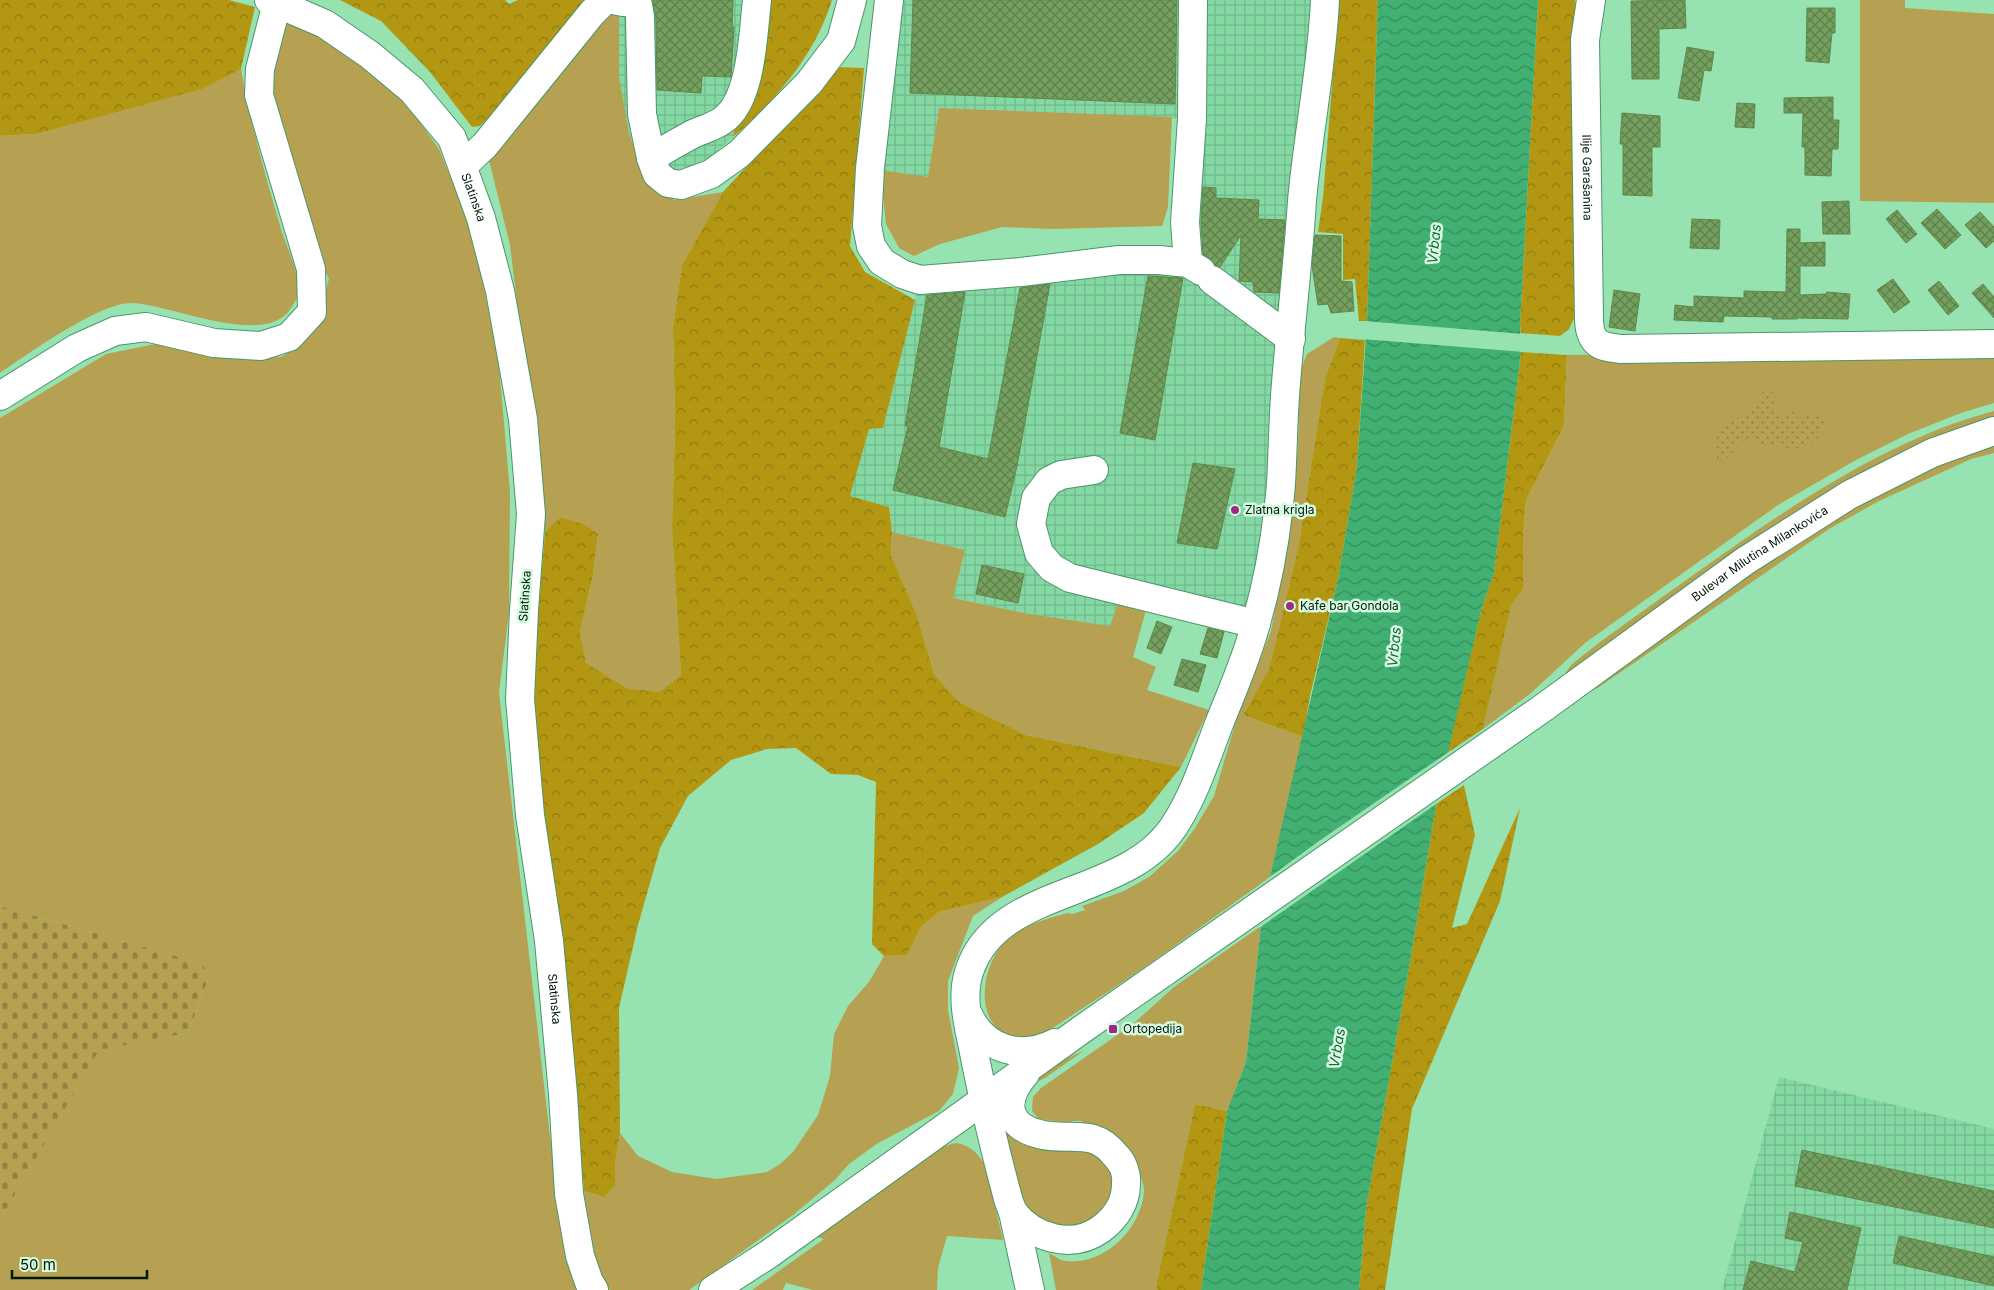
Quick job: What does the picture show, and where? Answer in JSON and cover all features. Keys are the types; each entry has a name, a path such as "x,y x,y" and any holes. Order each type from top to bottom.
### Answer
{"street":[{"path":"463,166 485,145 592,12 605,0"},
{"path":"613,0 631,1 638,6 640,17 642,114 651,158 657,174 668,183 681,185 710,174 739,154 809,82 841,41 852,0"},
{"path":"651,158 724,120 737,105 743,94 747,76 758,0"},
{"path":"889,0 870,168 867,226 870,246 882,262 902,274 920,280 1021,272 1119,260 1159,260 1200,271 1291,339"},
{"path":"1193,0 1192,119 1185,222 1200,271"},
{"path":"1030,1290 1013,1212 984,1101 966,1010 966,982 970,967 978,950 989,935 1003,923 1021,913 1127,868 1156,849 1175,825 1193,791 1256,624 1268,574 1279,508 1285,385 1291,339 1304,177 1325,0"},
{"name":"Ilije Garašanina","path":"1591,0 1585,40 1589,320 1591,334 1598,344 1604,347 1621,349 1994,344"},
{"path":"0,396 77,348 116,331 146,327 214,343 261,346 289,337 312,312 311,268 259,95 260,69 273,1"},
{"name":"Slatinska","path":"273,1 325,24 370,55 412,90 452,138 481,218 500,290 523,419 531,514 520,700 530,815 549,941 564,1094 569,1194 580,1256 589,1282 594,1290"},
{"name":"Bulevar Milutina Milankovića","path":"1081,1030 1543,708 1745,561 1849,495 1932,453 1994,431"},
{"path":"1094,470 1061,475 1049,481 1036,498 1031,524 1039,553 1052,568 1070,578 1256,624"},
{"path":"966,1010 973,1025 982,1036 1008,1051 1036,1049 1052,1045 1081,1030"},
{"path":"713,1290 769,1254 1081,1030"},
{"path":"1013,1212 1022,1223 1040,1234 1060,1240 1076,1239 1094,1234 1113,1218 1124,1200 1126,1183 1124,1169 1109,1147 1095,1138 1046,1136 1033,1133 1014,1118 1009,1104 1012,1094 1024,1074 1039,1060"}],"shaded area":[{"path":"612,0 752,0 733,137 699,168 656,179 640,165 629,133 619,76 619,16"},
{"path":"889,0 1320,0 1289,356 1256,624 1122,590 1110,626 1024,613 953,598 965,550 892,532 889,507 850,496 869,429 883,428 920,280 1188,263 1192,119 939,108 928,178 870,168"},
{"path":"1779,1077 1994,1129 1994,1290 1722,1290"}],"green space":[{"path":"0,0 229,0 255,7 241,69 202,89 37,134 0,136"},
{"path":"340,0 505,0 509,4 518,0 591,0 525,80 480,126 472,127 430,72 381,21"},
{"path":"752,0 832,0 825,20 805,58 779,92 733,137"},
{"path":"1339,0 1378,0 1367,321 1359,321 1355,279 1343,280 1343,234 1318,232 1323,197"},
{"path":"1538,0 1575,0 1579,308 1569,329 1560,336 1521,333 1520,324"},
{"path":"1860,0 1905,0 1905,8 1994,14 1994,203 1860,201"},
{"path":"612,7 619,16 619,76 629,133 640,165 674,200 723,192 682,265 673,327 675,426 672,528 681,675 659,692 627,688 586,663 580,632 593,575 598,534 562,517 545,532 510,245 488,156"},
{"path":"287,22 306,26 353,57 399,93 439,149 474,235 499,366 510,492 509,612 499,693 550,1137 569,1266 578,1290 0,1290 0,1220 99,1049 188,1033 210,974 199,963 0,906 0,418 106,354 160,343 260,358 281,357 302,345 313,333 329,279 316,251 271,89 275,50"},
{"path":"836,67 864,68 850,246 865,272 915,300 883,428 869,429 850,496 889,507 892,532 891,555 917,615 934,674 959,702 1026,735 1181,767 1144,813 1098,844 1002,897 939,912 921,927 907,955 884,956 872,944 876,782 858,775 831,774 796,748 767,749 731,760 688,796 660,848 638,925 619,1008 620,1133 615,1164 615,1186 604,1197 584,1191 563,951 544,818 535,726 534,665 545,532 561,517 583,524 598,534 593,575 580,632 586,663 627,688 659,692 681,675 672,528 675,426 673,327 682,265 723,192"},
{"path":"241,69 263,167 297,278 298,295 291,308 279,320 261,325 240,325 148,305 132,303 118,305 64,330 0,373 0,136 37,134 201,89"},
{"path":"939,108 1172,117 1168,207 1162,226 1052,229 1002,227 940,244 914,256 899,248 886,224 880,170 928,177"},
{"path":"1334,337 1340,338 1325,378 1298,549 1269,669 1243,715 1303,737 1270,877 1152,962 1054,1027 1040,1035 1023,1040 1007,1036 993,1024 985,1002 985,989 991,964 1003,944 1016,932 1024,928 1067,913 1073,914 1085,910 1082,906 1124,891 1149,877 1178,851 1195,828 1214,796 1236,721 1271,631 1287,546 1298,446 1300,371 1307,354"},
{"path":"1340,338 1365,340 1357,467 1338,579 1310,696 1303,737 1243,715 1269,669 1298,549 1325,378"},
{"path":"1521,352 1567,355 1564,426 1526,500 1523,537 1523,589 1511,606 1483,729 1447,753 1482,607 1494,573"},
{"path":"1994,352 1994,403 1961,413 1908,434 1856,460 1778,505 1585,643 1531,693 1483,729 1511,606 1523,589 1523,537 1526,500 1564,426 1567,355"},
{"path":"1763,385 1777,396 1777,414 1796,411 1797,418 1806,411 1826,421 1817,439 1799,451 1747,441 1740,442 1735,451 1718,466 1716,443 1721,427 1726,422 1755,408 1760,399"},
{"path":"1994,411 1994,422 1561,679 1572,664 1600,642 1796,504 1892,450 1959,422"},
{"path":"1994,441 1994,453 1971,459 1879,501 1829,529 1599,687 1576,698 1703,604 1867,496"},
{"path":"892,532 965,550 953,598 1024,613 1110,626 1120,597 1148,603 1133,657 1156,667 1147,690 1209,710 1181,767 1026,735 959,702 934,674 917,615 891,555"},
{"path":"1464,785 1475,835 1452,928 1467,924 1520,808 1500,901 1412,1109 1385,1290 1359,1290 1366,1208 1436,804"},
{"path":"1002,897 973,916 948,981 948,1010 959,1068 953,1094 939,1111 878,1143 849,1164 835,1180 793,1215 689,1290 610,1290 603,1280 594,1256 588,1229 584,1191 604,1197 615,1186 615,1164 620,1133 638,1156 672,1172 716,1179 767,1172 780,1164 793,1152 818,1115 830,1076 834,1034 848,1006 869,982 884,956 907,955 921,927 939,912"},
{"path":"0,906 200,963 210,974 188,1033 99,1050 0,1220"},
{"path":"1261,926 1246,1062 1227,1111 1195,1104 1157,1281 1157,1290 1056,1290 1049,1253 1063,1261 1079,1261 1093,1258 1106,1251 1118,1242 1136,1219 1141,1206 1144,1188 1132,1155 1125,1144 1119,1139 1108,1132 1082,1125 1082,1121 1072,1121 1072,1123 1039,1119 1032,1111 1033,1097 1041,1088 1133,1024 1174,987"},
{"path":"1085,1050 1045,1078 1039,1081 1036,1079 1057,1063"},
{"path":"1195,1104 1227,1111 1201,1290 1157,1290 1157,1281"},
{"path":"1000,1124 1096,1155 1108,1167 1113,1179 1110,1207 1081,1227 1049,1226 1024,1208"},
{"path":"955,1143 971,1148 987,1170 1003,1240 947,1236 938,1268 937,1290 813,1290 786,1283 783,1290 752,1290 824,1239 808,1234 906,1169 942,1147"}],"water":[{"name":"Vrbas","path":"1378,0 1538,0 1520,324 1521,352 1494,573 1482,607 1436,804 1366,1208 1359,1290 1201,1290 1227,1111 1246,1062 1261,926 1270,877 1338,579 1357,467 1367,321"}],"pier":[{"path":"1364,321 1523,334 1524,352 1362,339"},
{"path":"1450,751 1439,802 1259,928 1267,879"}],"building":[{"path":"652,0 733,0 732,27 734,27 731,77 702,76 701,93 657,90 656,17"},
{"path":"913,0 1177,0 1175,104 910,93"},
{"path":"1685,0 1686,28 1659,29 1659,79 1632,79 1631,1"},
{"path":"1807,8 1835,8 1835,33 1832,33 1829,63 1806,61"},
{"path":"1687,47 1714,52 1711,71 1704,70 1699,101 1678,98"},
{"path":"1833,97 1833,120 1839,120 1838,149 1832,149 1831,176 1805,175 1805,147 1802,147 1803,113 1784,113 1784,98"},
{"path":"1737,103 1755,104 1754,128 1735,127"},
{"path":"1622,113 1660,116 1660,147 1652,147 1652,196 1623,195 1623,144 1620,144"},
{"path":"1203,187 1216,188 1216,198 1259,200 1258,219 1285,220 1279,293 1254,292 1253,282 1239,281 1241,235 1220,267 1203,254 1201,222"},
{"path":"1849,201 1850,234 1823,234 1822,202"},
{"path":"1937,209 1961,235 1945,249 1921,223"},
{"path":"1897,210 1917,234 1906,243 1886,219"},
{"path":"1980,212 1994,227 1994,241 1986,248 1965,225"},
{"path":"1692,219 1720,220 1719,249 1690,248"},
{"path":"1787,229 1800,229 1800,243 1825,242 1825,266 1800,266 1800,295 1826,294 1827,292 1850,294 1848,319 1772,319 1772,317 1724,316 1723,322 1674,320 1675,305 1694,307 1694,296 1744,298 1744,291 1786,292"},
{"path":"1315,235 1341,236 1341,281 1352,282 1354,311 1331,313 1328,304 1318,305 1312,266"},
{"path":"1148,276 1183,278 1155,440 1120,433"},
{"path":"1893,279 1910,302 1894,313 1877,290"},
{"path":"1939,281 1959,306 1948,315 1928,290"},
{"path":"1050,284 1017,466 1005,517 893,490 908,426 905,426 927,295 965,292 939,447 988,459 1020,288"},
{"path":"1983,284 1994,297 1994,318 1972,293"},
{"path":"1614,290 1640,294 1635,331 1609,327"},
{"path":"1193,463 1235,469 1217,549 1177,543"},
{"path":"982,565 1024,574 1018,603 976,594"},
{"path":"1157,621 1172,627 1161,654 1147,648"},
{"path":"1208,628 1224,632 1217,658 1200,654"},
{"path":"1182,659 1206,665 1198,692 1174,685"},
{"path":"1802,1150 1994,1191 1994,1228 1795,1186"},
{"path":"1790,1212 1861,1228 1847,1290 1743,1290 1751,1261 1795,1272 1803,1242 1785,1238"},
{"path":"1899,1236 1994,1257 1994,1286 1893,1263"}],"place":[{"name":"Zlatna krigla","path":"1235,510"},
{"name":"Kafe bar Gondola","path":"1290,606"},
{"name":"Ortopedija","path":"1113,1029"}]}
